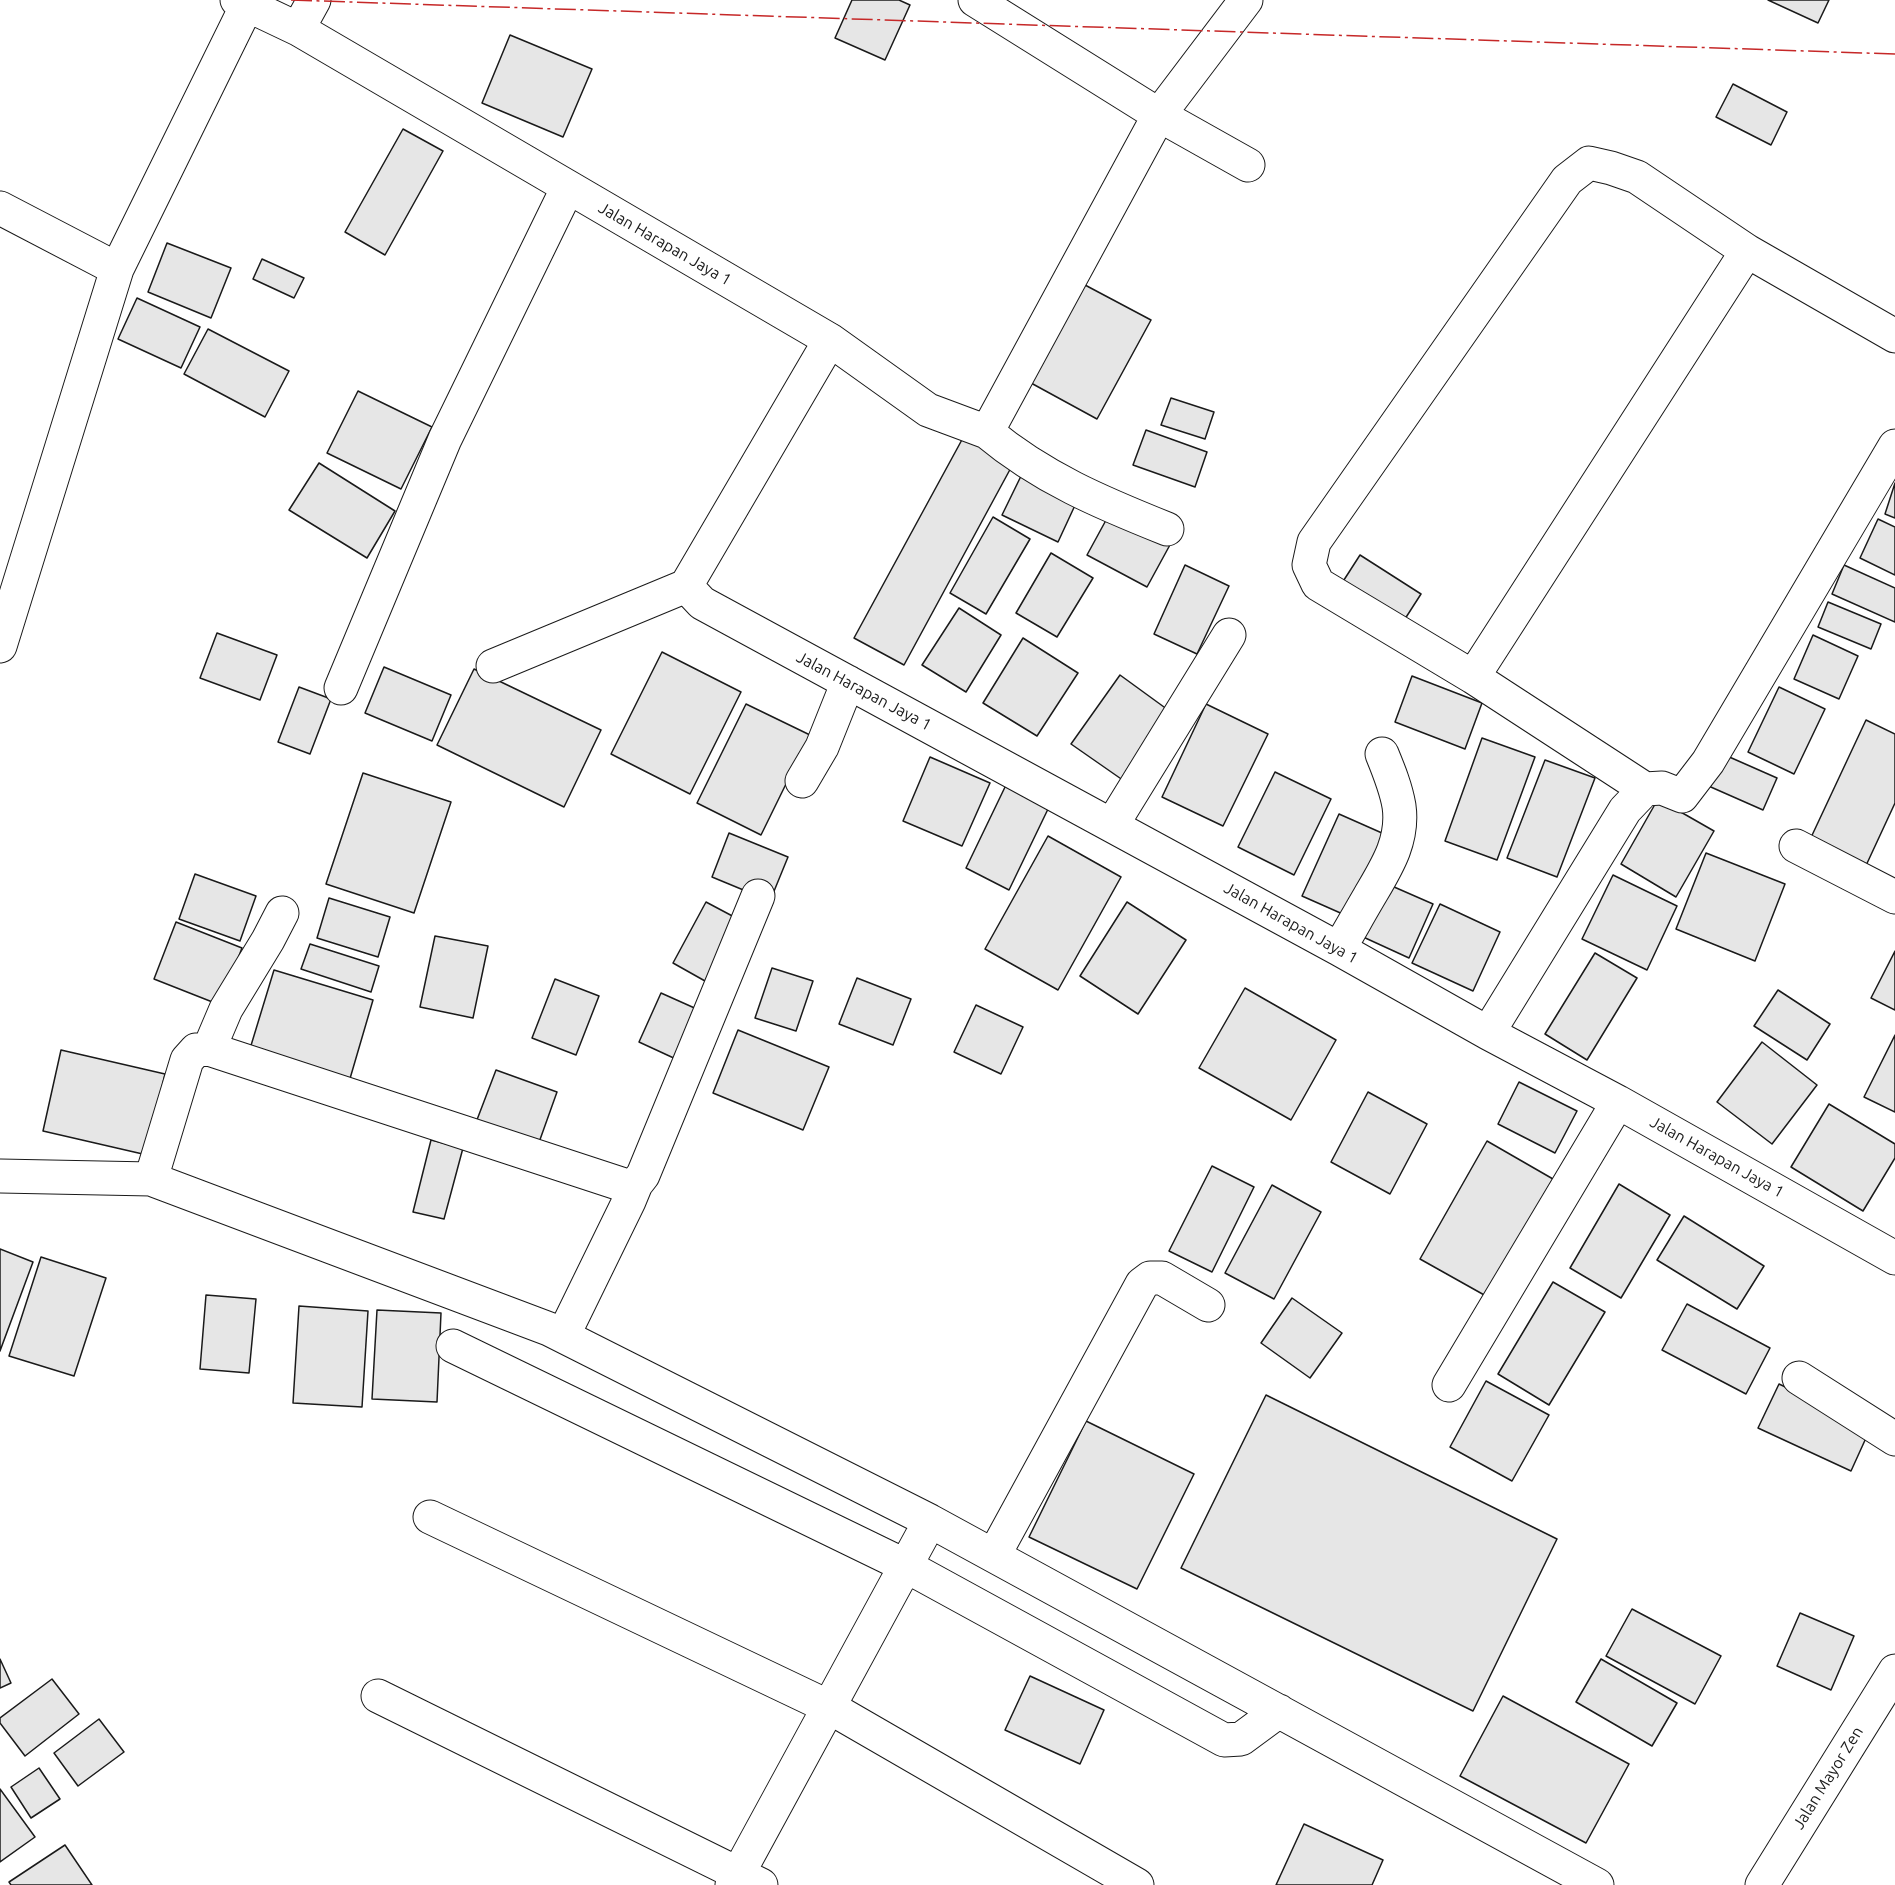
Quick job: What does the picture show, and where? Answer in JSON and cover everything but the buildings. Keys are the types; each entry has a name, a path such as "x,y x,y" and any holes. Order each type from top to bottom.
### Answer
{"street":[{"path":"298,29 314,0"},
{"path":"975,0 1159,115 1248,165"},
{"path":"987,432 1159,115 1246,0"},
{"path":"0,646 11,570 117,268 242,3"},
{"name":"Jalan Harapan Jaya 1","path":"242,3 298,29 830,340 928,410 987,432 1014,454 1071,488 1167,529"},
{"path":"1895,336 1747,251 1637,177 1589,163 1567,180 1314,542 1309,565 1318,584 1473,677 1645,789 1662,788 1682,796 1708,762 1895,446"},
{"path":"341,688 445,439 568,187"},
{"path":"0,208 117,268"},
{"path":"1473,677 1747,251"},
{"path":"493,666 686,586 830,340"},
{"name":"Jalan Harapan Jaya 1","path":"686,586 702,603 1618,1102 1895,1258"},
{"path":"1112,825 1229,635"},
{"path":"802,781 822,747 848,682"},
{"path":"1339,949 1391,860 1398,840 1399,807 1393,779 1382,753"},
{"path":"1488,1033 1625,810 1645,789"},
{"path":"1796,846 1895,897"},
{"path":"563,1336 636,1184 643,1175 758,896"},
{"path":"209,1049 226,1009 282,913"},
{"path":"151,1179 187,1060 196,1050 209,1049 627,1186 636,1184"},
{"path":"1449,1385 1618,1102"},
{"path":"0,1176 151,1179 563,1336 930,1521 1597,1885"},
{"path":"994,1556 1142,1284 1150,1278 1162,1278 1208,1305"},
{"path":"453,1346 906,1566 1224,1740 1241,1739 1279,1711"},
{"path":"1799,1378 1895,1439"},
{"path":"430,1517 829,1707 1137,1885"},
{"path":"378,1696 744,1881 829,1707 930,1521"},
{"name":"Jalan Mayor Zen","path":"1762,1885 1895,1671"}],"power":[{"path":"291,0 1895,54"}]}
